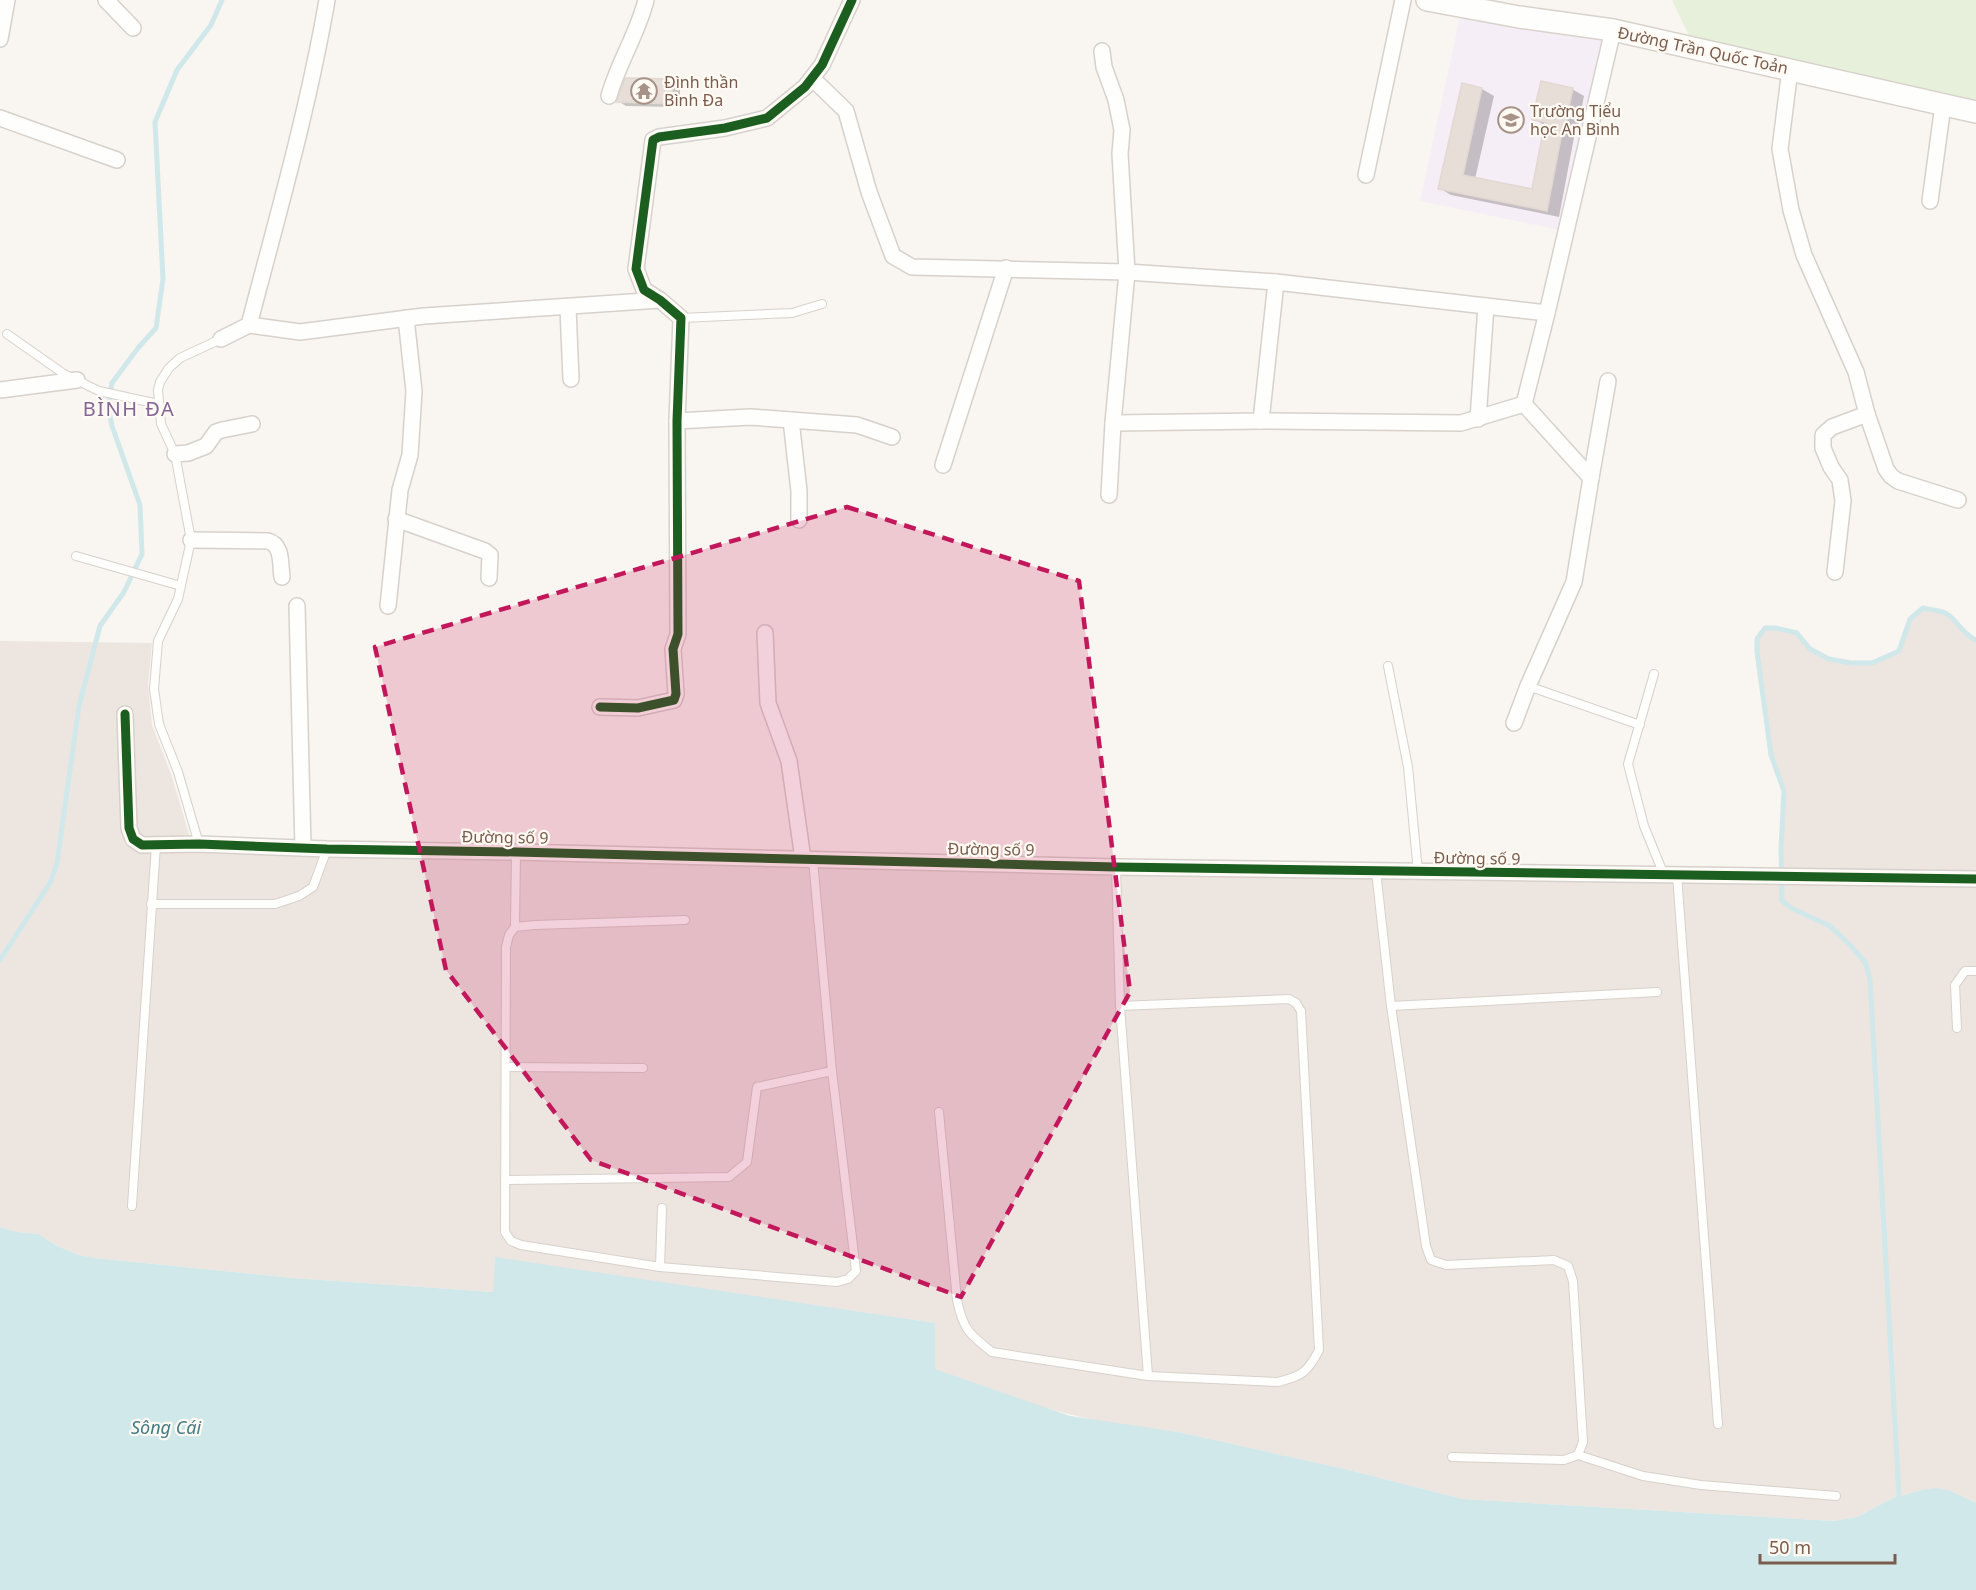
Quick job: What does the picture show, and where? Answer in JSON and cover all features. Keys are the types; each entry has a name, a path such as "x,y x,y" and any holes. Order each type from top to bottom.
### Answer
{"main road":[{"name":"Đường Trần Quốc Toản","path":"1431,0 1508,7 1976,112"}],"street":[{"path":"0,39 7,0"},
{"path":"106,0 133,28"},
{"path":"249,325 302,118 327,0"},
{"path":"609,96 614,77 630,45 646,0"},
{"path":"600,707 638,708 675,700 676,694 673,649 678,634 677,421 681,318 644,290 636,269 653,140 659,137 725,128 767,118 805,87 822,65 852,0"},
{"path":"1366,175 1403,0"},
{"path":"1524,404 1613,30"},
{"path":"1102,51 1104,67 1116,100 1122,130 1120,154 1126,272 1109,495"},
{"path":"1790,69 1780,149 1791,210 1804,255 1856,372 1867,414 1886,469 1898,481 1958,500"},
{"path":"812,78 846,111 869,192 893,256 912,267 1126,272 1276,282 1547,313"},
{"path":"1930,201 1943,105"},
{"path":"0,118 117,160"},
{"path":"943,465 1006,268"},
{"path":"1261,421 1276,282"},
{"path":"222,339 249,325 300,332 406,318 660,300"},
{"path":"1478,419 1486,306"},
{"path":"568,308 571,379"},
{"path":"388,606 400,490 410,455 414,391 406,318"},
{"path":"0,390 77,380"},
{"path":"1514,723 1574,582 1608,381"},
{"path":"1113,423 1261,421 1461,423 1524,404"},
{"path":"1524,404 1591,477"},
{"path":"1835,572 1843,501 1840,480 1831,467 1823,448 1823,435 1832,427 1867,414"},
{"path":"677,421 744,417 791,420 856,425 892,437"},
{"path":"791,420 799,491 799,520"},
{"path":"176,454 188,453 206,446 216,432 252,424"},
{"path":"396,519 485,551 490,555 489,578"},
{"path":"191,540 268,540 274,542 278,546 282,578"},
{"path":"297,606 303,848"},
{"path":"765,633 768,703 789,761 808,859"},
{"name":"Đường số 9","path":"125,714 129,828 133,839 142,845 199,844 1116,867 1976,879"}],"lane":[{"path":"681,318 792,313 822,304"},
{"path":"7,334 64,374 99,392 158,404"},
{"path":"199,844 178,772 159,724 154,689 158,641 178,599 191,540 176,454 161,424 158,404 160,382 170,368 180,358 222,339"},
{"path":"76,556 181,586"},
{"path":"1388,666 1408,767 1418,872"},
{"path":"1654,674 1628,764 1644,826 1670,875 1718,1424"},
{"path":"1528,686 1640,725"},
{"path":"132,1206 156,845"},
{"path":"151,904 275,904 298,896 313,887 327,849"},
{"path":"516,852 515,927 509,935 506,948 505,1232 511,1241 521,1245 660,1267 837,1282 848,1279 856,1271 808,859"},
{"path":"1116,867 1120,1006 1148,1376"},
{"path":"1376,871 1391,1006 1426,1246 1431,1260 1446,1265 1554,1260 1568,1266 1573,1281 1583,1442 1578,1455"},
{"path":"515,927 685,920"},
{"path":"1957,1028 1955,985 1965,971 1976,971"},
{"path":"1391,1006 1657,992"},
{"path":"939,1112 957,1300 962,1320 974,1338 992,1352 1148,1376 1278,1382 1299,1377 1311,1366 1319,1350 1301,1011 1296,1003 1289,999 1120,1006"},
{"path":"506,1067 643,1068"},
{"path":"506,1180 729,1177 747,1162 757,1087 832,1071"},
{"path":"660,1267 662,1208"},
{"path":"1452,1458 1564,1460 1578,1455 1643,1476 1690,1483 1836,1496"}],"highlighted area":[{"path":"847,507 1079,581 1130,992 961,1297 591,1160 446,970 375,647"}],"shaded area":[{"name":"Trường Tiểu học An Bình","path":"1460,17 1605,39 1560,230 1420,201"},
{"path":"1923,608 1946,613 1969,637 1976,640 1976,1503 1951,1491 1922,1490 1893,1498 1857,1517 1833,1521 1463,1499 1345,1469 1178,1432 1097,1421 1041,1407 934,1369 935,1323 495,1258 494,1292 293,1278 95,1258 79,1255 55,1245 39,1234 17,1232 0,1227 0,641 152,643 148,684 152,725 171,774 194,851 1782,882 1784,791 1771,755 1757,639 1765,628 1776,628 1797,633 1810,649 1829,659 1851,663 1872,663 1899,651 1910,619"}],"green space":[{"path":"1672,0 1976,0 1976,101 1689,36"}],"water":[{"name":"Sông Cái","path":"0,1227 17,1232 39,1234 55,1245 79,1255 95,1258 293,1278 493,1292 495,1257 935,1323 935,1369 1070,1416 1178,1432 1345,1469 1463,1499 1833,1521 1857,1517 1893,1498 1936,1488 1951,1491 1976,1503 1976,1590 0,1590"}],"building":[{"name":"Đình thần Bình Đa","path":"625,78 673,79 672,104 616,102"},
{"path":"1541,81 1573,88 1547,211 1438,189 1462,83 1482,88 1463,175 1532,189 1545,122 1532,120"}],"waterway":[{"path":"0,960 50,883 57,863 79,706 100,626 124,592 142,554 140,505 112,426 108,406 112,383 156,328 163,279 155,122 177,70 211,25 222,0"},
{"path":"1899,1496 1870,979 1865,962 1830,926 1793,909 1782,901 1781,849 1784,791 1771,755 1757,639 1765,628 1776,628 1797,633 1810,649 1829,659 1851,663 1872,663 1899,651 1910,619 1923,608 1947,614 1976,640"}],"cycle path":[{"path":"600,707 638,708 674,700 676,694 673,649 678,634 677,421 681,318 644,290 636,269 653,140 659,137 725,128 767,118 805,87 822,65 852,0"},
{"path":"125,714 129,828 133,839 142,845 199,844 1116,867 1976,879"}],"place":[{"name":"Đình thần Bình Đa","path":"644,91"},
{"name":"Trường Tiểu học An Bình","path":"1511,120"}],"district":[{"name":"BÌNH ĐA","path":"129,409"}]}
